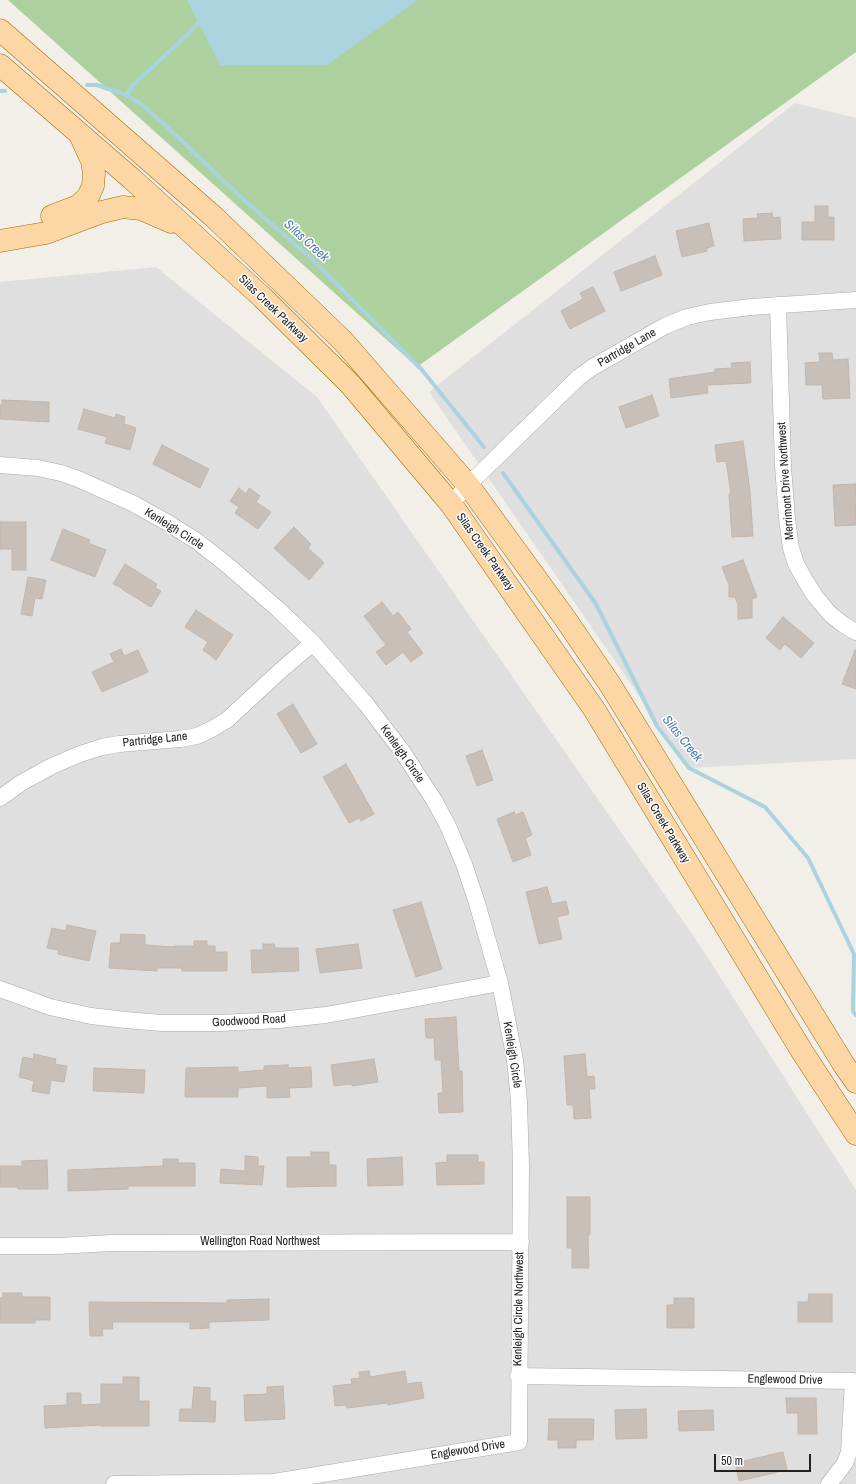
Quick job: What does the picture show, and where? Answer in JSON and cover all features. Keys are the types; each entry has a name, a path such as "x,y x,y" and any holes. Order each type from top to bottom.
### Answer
{"main road":[{"name":"Silas Creek Parkway","path":"0,30 214,216 343,341 468,485 564,617 611,686 844,1065 856,1082"},
{"name":"Silas Creek Parkway","path":"0,65 80,134 262,297 350,384 451,504 594,709 799,1047 838,1109 856,1134"},
{"path":"0,228 12,227 55,216 78,206 88,197 93,186 94,173 92,162 80,134"},
{"path":"0,241 46,233 102,212 123,207 141,209 190,232"}],"street":[{"name":"Partridge Lane","path":"451,504 468,485 579,377 665,326 687,317 710,312 778,305 856,300"},
{"name":"Merrimont Drive Northwest","path":"778,305 783,466 791,548 796,564 804,580 815,596 835,618 856,632"},
{"name":"Kenleigh Circle","path":"0,465 38,468 78,478 132,503 198,542 279,610 313,643 366,704 402,751 434,800 448,826 464,864 477,903 500,983 515,1060 519,1101 521,1242"},
{"name":"Partridge Lane","path":"0,798 21,783 52,766 80,754 102,747 119,744 180,739 196,736 212,729 227,720 313,643"},
{"name":"Goodwood Road","path":"0,989 50,1007 91,1016 161,1023 279,1020 326,1015 500,983"},
{"name":"Wellington Road Northwest","path":"0,1246 58,1246 111,1242 521,1242"},
{"name":"Kenleigh Circle Northwest","path":"518,1376 521,1242"},
{"name":"Englewood Drive","path":"114,1484 274,1482 518,1442 518,1376 853,1381 851,1429 848,1452 845,1463 829,1484"}],"shaded area":[{"path":"795,103 856,118 856,759 689,768 429,392"},
{"path":"156,267 317,397 699,944 856,1190 856,1484 0,1484 0,282"}],"green space":[{"path":"8,0 856,0 856,52 417,367"}],"water":[{"path":"187,0 418,0 327,65 220,65"}],"building":[{"path":"815,206 828,206 828,217 834,217 834,240 802,240 802,222 815,222"},
{"path":"772,213 773,218 780,217 781,239 744,241 743,219 758,218 757,214"},
{"path":"709,223 714,246 707,248 707,251 682,257 676,231"},
{"path":"655,256 662,275 621,291 614,272"},
{"path":"593,287 605,311 570,329 561,311 583,299 580,293"},
{"path":"819,353 832,353 833,360 848,359 850,398 823,399 822,385 806,385 805,363 820,362"},
{"path":"750,362 751,383 707,385 708,393 671,398 669,379 715,372 715,369 732,368 731,363"},
{"path":"652,395 659,416 626,428 619,407"},
{"path":"2,400 49,402 49,422 0,419 0,405 2,405"},
{"path":"84,409 115,418 116,414 125,417 124,424 136,428 130,450 105,443 107,437 78,429"},
{"path":"743,441 750,491 753,536 732,537 729,494 731,494 726,461 717,462 715,445"},
{"path":"162,445 209,469 200,488 153,464"},
{"path":"856,484 856,525 835,526 833,485"},
{"path":"239,488 246,494 249,488 260,496 256,502 271,512 258,529 235,513 239,507 230,501"},
{"path":"0,522 26,522 26,570 12,570 12,549 0,549"},
{"path":"294,527 311,544 308,548 324,563 309,580 274,548"},
{"path":"63,529 90,540 88,543 106,550 95,577 51,560"},
{"path":"743,560 757,597 752,599 752,618 738,619 738,605 735,597 729,597 729,585 722,567"},
{"path":"125,564 157,584 155,588 161,591 151,607 122,588 113,584"},
{"path":"28,577 46,580 42,599 35,598 32,616 21,614"},
{"path":"382,602 393,616 398,612 411,629 407,632 423,653 411,662 403,652 386,665 376,652 386,645 364,616"},
{"path":"196,610 233,635 216,660 203,650 208,642 185,627"},
{"path":"783,617 814,643 801,658 785,644 780,650 766,638"},
{"path":"121,649 124,656 138,650 148,672 102,692 92,672 114,662 110,654"},
{"path":"856,650 856,689 842,684"},
{"path":"293,704 317,744 301,753 277,714"},
{"path":"482,750 493,780 477,786 466,756"},
{"path":"346,764 374,814 361,821 359,818 349,823 323,777"},
{"path":"514,812 515,815 523,812 532,835 525,838 531,855 513,862 497,819"},
{"path":"547,887 552,904 566,901 569,914 557,917 562,939 539,944 526,892"},
{"path":"421,902 442,969 416,977 393,910"},
{"path":"67,925 96,931 89,961 58,954 59,950 47,948 52,928 66,931"},
{"path":"121,934 145,935 145,945 174,947 194,946 194,941 207,941 207,946 215,946 215,952 227,952 227,971 182,971 182,968 157,968 157,971 109,968 111,943 120,943"},
{"path":"263,944 274,944 275,948 298,948 299,971 252,973 251,950 263,950"},
{"path":"358,944 362,968 320,973 316,949"},
{"path":"456,1017 459,1071 462,1071 463,1112 439,1113 438,1093 443,1093 441,1060 435,1060 434,1038 426,1038 425,1019"},
{"path":"34,1054 56,1059 55,1064 67,1066 64,1082 51,1080 49,1094 32,1091 34,1081 19,1077 23,1057 33,1059"},
{"path":"585,1054 587,1077 594,1076 595,1089 589,1089 591,1118 574,1119 573,1105 567,1105 564,1056"},
{"path":"374,1059 378,1082 352,1086 352,1084 334,1086 331,1065"},
{"path":"288,1065 288,1068 311,1067 312,1087 289,1088 290,1097 267,1098 267,1086 238,1088 238,1097 185,1097 186,1068 238,1067 238,1072 264,1070 264,1066"},
{"path":"94,1068 145,1070 144,1093 93,1091"},
{"path":"311,1152 329,1152 329,1165 336,1165 336,1186 287,1187 287,1157 311,1157"},
{"path":"447,1155 478,1155 478,1162 484,1162 484,1184 437,1185 436,1163 447,1162"},
{"path":"245,1156 258,1157 258,1166 264,1166 262,1185 220,1183 221,1169 245,1171"},
{"path":"402,1157 403,1185 368,1186 367,1159"},
{"path":"163,1159 178,1159 178,1163 195,1163 195,1186 128,1186 128,1189 68,1191 68,1170 163,1166"},
{"path":"47,1160 48,1189 18,1189 18,1187 0,1187 0,1166 22,1166 22,1161"},
{"path":"567,1197 590,1197 590,1235 588,1235 589,1268 572,1268 572,1248 567,1248"},
{"path":"3,1293 22,1293 22,1297 50,1297 50,1320 35,1320 35,1323 0,1323 0,1298 3,1298"},
{"path":"809,1294 832,1294 832,1322 798,1322 798,1302 808,1302"},
{"path":"674,1298 694,1298 694,1328 667,1328 667,1305 674,1305"},
{"path":"269,1299 269,1320 209,1322 209,1328 190,1329 190,1322 112,1322 113,1329 102,1329 103,1336 90,1336 89,1302 227,1303 227,1300"},
{"path":"369,1371 370,1377 405,1371 407,1384 421,1382 424,1398 388,1405 388,1403 347,1408 346,1405 335,1406 333,1386 352,1384 351,1379 360,1378 359,1372"},
{"path":"123,1377 139,1377 139,1401 149,1401 149,1426 101,1425 45,1428 44,1406 67,1405 67,1393 81,1393 81,1405 101,1404 101,1384 123,1384"},
{"path":"283,1386 285,1419 245,1421 244,1395 267,1394 267,1387"},
{"path":"194,1387 210,1388 210,1401 216,1401 215,1422 179,1421 180,1409 192,1409"},
{"path":"786,1398 816,1398 817,1434 798,1434 798,1413 787,1413"},
{"path":"646,1409 647,1438 616,1439 615,1410"},
{"path":"713,1410 714,1430 679,1431 678,1411"},
{"path":"549,1419 594,1419 593,1440 576,1440 576,1448 558,1448 558,1440 548,1440"},
{"path":"783,1452 787,1470 739,1481 735,1463"}],"waterway":[{"path":"126,95 133,85 189,33 201,19"},
{"name":"Silas Creek","path":"87,85 97,85 126,95 141,104 245,201 310,257 422,370 484,447"},
{"name":"Silas Creek","path":"0,91 5,91"},
{"name":"Silas Creek","path":"503,473 596,604 657,726 689,768 765,807 808,858 854,954 853,1011 856,1015"}]}
